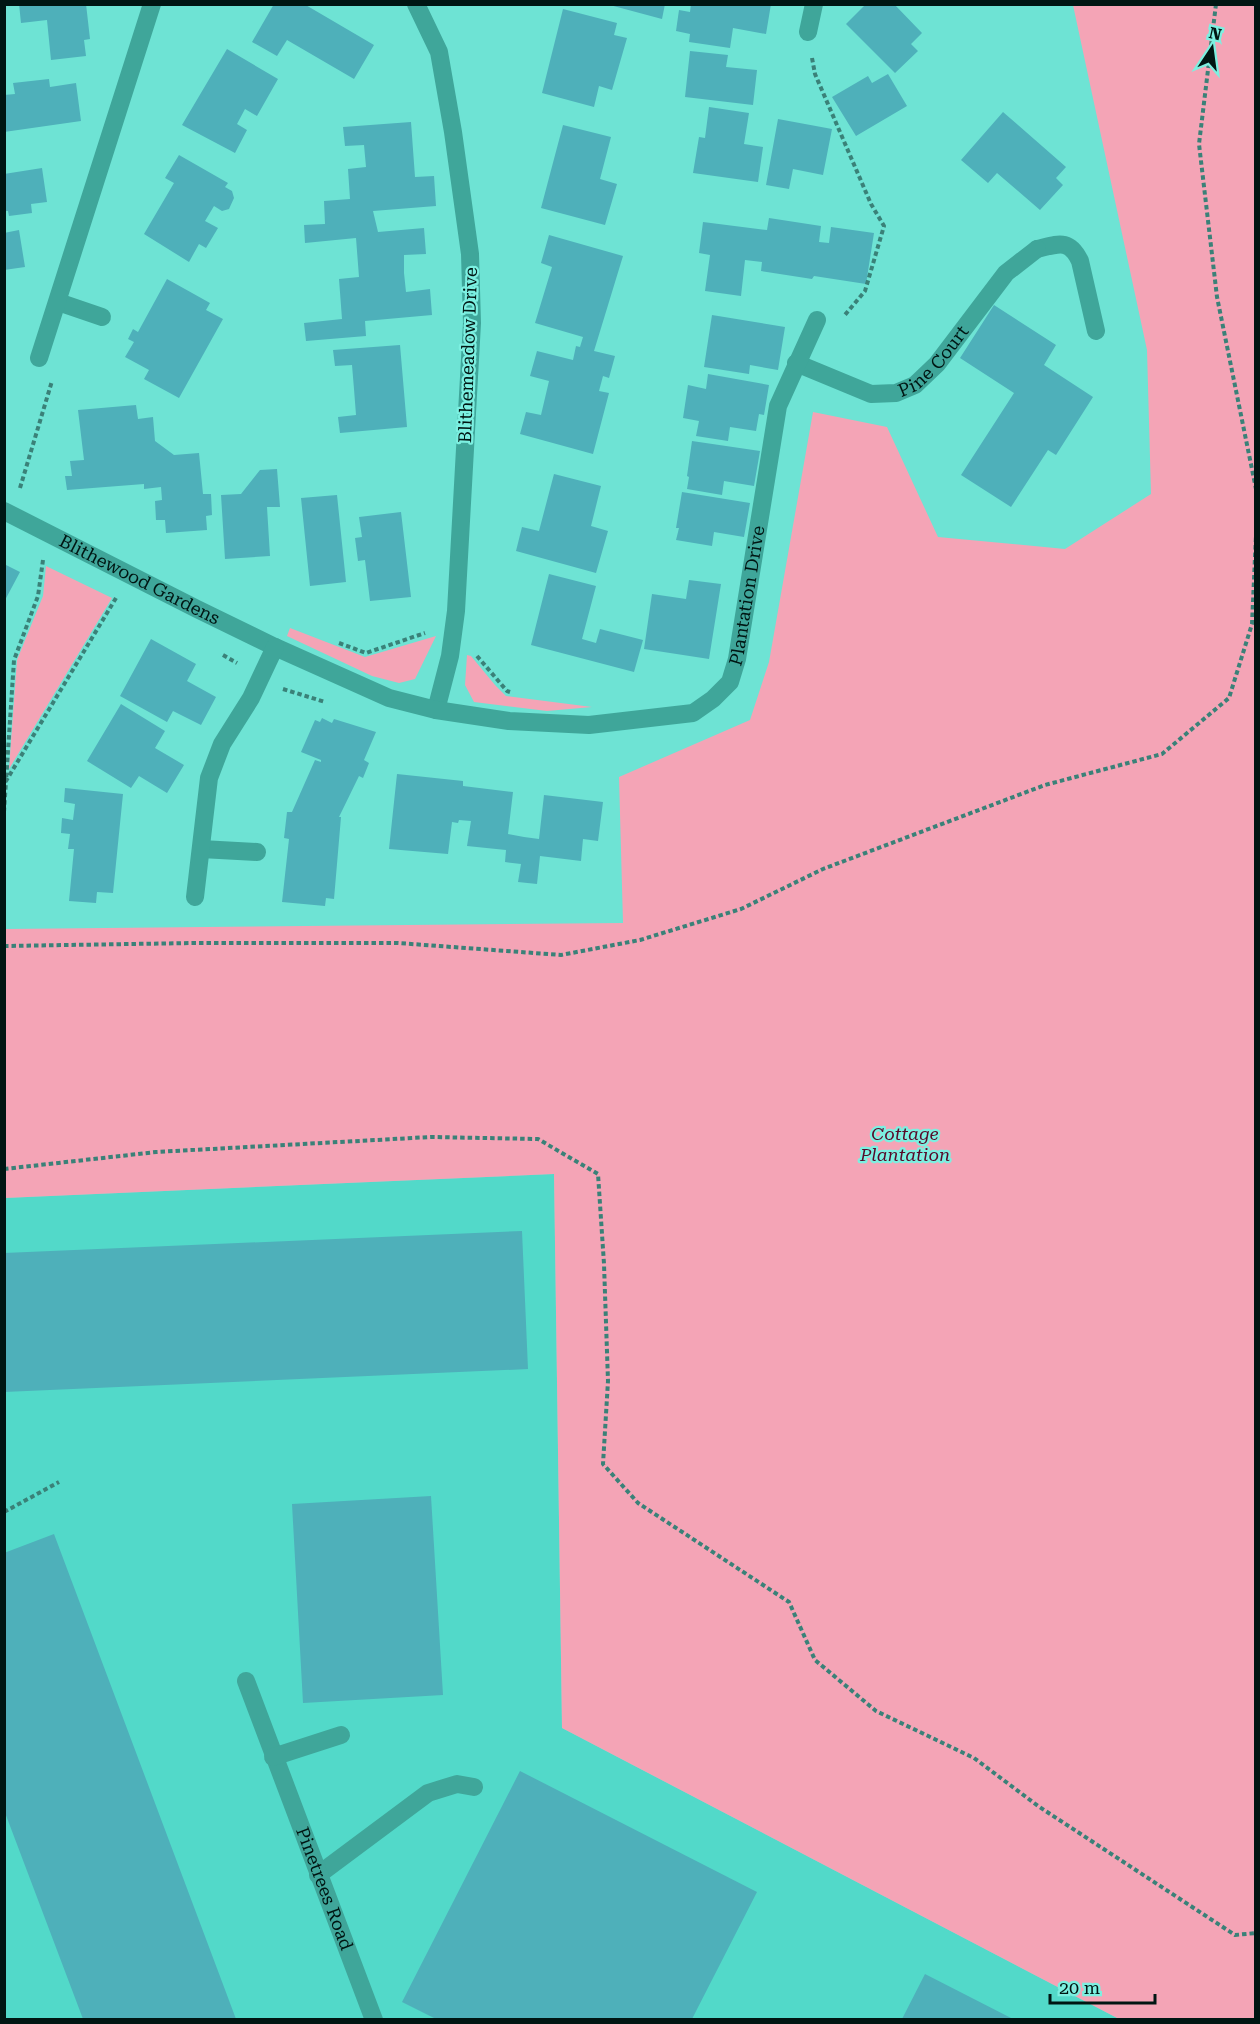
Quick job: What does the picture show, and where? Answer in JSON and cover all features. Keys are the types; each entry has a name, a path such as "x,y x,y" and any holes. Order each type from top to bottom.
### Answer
{"street":[{"path":"39,358 152,4"},
{"name":"Blithemeadow Drive","path":"416,4 439,52 471,254 472,322 453,632 450,656 436,710"},
{"path":"808,32 814,4"},
{"name":"Pine Court","path":"796,363 871,394 896,393 915,385 937,364 1006,273 1037,249 1059,244 1070,245 1080,261 1096,331"},
{"path":"58,302 102,317"},
{"name":"Plantation Drive","path":"436,710 509,721 589,725 693,713 713,699 730,682 737,659 778,406 817,320"},
{"name":"Blithewood Gardens","path":"8,513 275,647 389,698 436,710"},
{"path":"195,897 209,778 222,744 251,698 275,647"},
{"path":"201,849 257,852"},
{"name":"Pinetrees Road","path":"246,1681 374,2019"},
{"path":"273,1757 341,1735"},
{"path":"318,1875 428,1793 457,1784 474,1786"}],"path":[{"path":"1216,4 1199,144 1217,297 1256,489"},
{"path":"808,32 814,74 871,204 884,226 865,291 839,323 817,320"},
{"path":"8,513 55,371 39,358"},
{"path":"4,946 398,943 561,955 640,940 741,909 823,869 1045,785 1162,754 1230,698 1252,624 1256,534"},
{"path":"4,812 14,660 39,596 43,560 33,555"},
{"path":"6,781 118,595"},
{"path":"334,641 366,653 432,631 474,634 473,651 507,691 519,693"},
{"path":"216,650 288,692 330,703"},
{"path":"4,1169 156,1152 431,1137 538,1139 598,1174 608,1381 603,1464 639,1503 789,1602 814,1660 876,1711 974,1758 1038,1806 1235,1935 1256,1933"},
{"path":"4,1512 59,1482"}],"shaded area":[{"path":"554,1174 562,1728 1119,2019 5,2019 4,1198"}],"green space":[{"name":"Cottage Plantation","path":"1073,5 1255,5 1255,2019 1119,2019 562,1728 554,1174 5,1198 5,929 623,923 619,777 750,720 769,662 813,412 887,427 938,537 1065,549 1151,494 1147,350"},
{"path":"46,566 112,598 9,769 17,660 43,596"},
{"path":"290,628 365,657 436,636 415,679 399,683 372,676 287,636"},
{"path":"467,655 471,656 506,696 592,707 547,711 474,702 465,685"}],"building":[{"path":"19,4 86,4 90,39 84,40 86,56 51,60 47,20 21,23"},
{"path":"274,4 304,4 374,45 354,79 287,40 277,56 252,42"},
{"path":"606,4 665,4 662,19"},
{"path":"691,4 771,4 766,34 733,28 730,48 689,42 690,34 676,31 679,10 690,12"},
{"path":"866,4 894,4 922,33 911,44 918,51 895,73 846,24"},
{"path":"563,9 617,23 614,35 627,38 612,90 599,86 594,107 542,93"},
{"path":"227,49 278,79 257,116 245,109 237,124 247,130 235,153 182,125"},
{"path":"690,51 728,55 726,67 757,70 753,105 685,97"},
{"path":"888,74 907,106 856,136 832,97 868,76 872,83"},
{"path":"49,79 50,87 76,83 81,121 4,132 4,95 15,94 13,83"},
{"path":"709,107 749,113 744,144 763,147 758,182 693,173 699,137 705,138"},
{"path":"1003,112 1066,167 1056,178 1063,185 1040,210 997,173 988,183 961,160"},
{"path":"778,119 832,129 823,175 793,169 789,189 766,185"},
{"path":"411,122 415,177 434,176 436,206 373,211 378,232 424,228 426,254 404,255 404,273 406,292 430,289 432,315 365,321 366,336 306,341 304,323 342,319 339,279 359,277 356,238 305,243 304,225 325,224 324,201 350,199 348,169 366,167 364,145 345,146 343,127"},
{"path":"563,125 611,137 600,179 617,184 605,225 541,208"},
{"path":"179,155 228,183 225,187 232,191 234,198 229,209 222,211 214,206 205,221 218,228 206,248 199,244 189,262 144,234 174,183 165,178"},
{"path":"42,168 47,202 31,204 32,213 9,216 8,211 4,211 4,174"},
{"path":"769,218 821,226 819,242 829,243 831,227 874,233 866,284 761,271 762,262 745,260 741,296 705,291 710,255 699,253 703,222 767,230"},
{"path":"19,230 25,267 4,270 4,233"},
{"path":"549,235 623,256 594,351 615,356 609,378 603,376 599,391 609,393 593,454 520,434 526,412 541,415 549,381 530,376 537,351 573,360 576,346 580,347 583,337 535,323 552,267 541,263"},
{"path":"167,279 210,303 206,310 223,319 179,398 144,379 149,370 125,357 134,342 128,339 133,329 138,332"},
{"path":"994,305 1056,345 1044,365 1093,397 1056,455 1048,450 1011,507 961,475 1014,393 960,358"},
{"path":"712,315 785,327 778,370 750,365 749,374 704,367"},
{"path":"400,345 407,427 340,433 338,417 356,415 352,365 335,366 333,350"},
{"path":"708,374 769,385 764,415 759,414 756,431 730,427 728,441 696,436 699,421 683,418 688,385 706,389"},
{"path":"136,405 138,419 153,417 155,441 174,455 199,453 203,494 211,494 212,515 206,516 207,530 166,533 165,520 156,520 155,501 162,500 161,487 144,489 144,484 67,490 65,476 72,476 70,461 84,460 78,410"},
{"path":"692,441 760,451 754,486 724,481 722,495 687,489"},
{"path":"277,469 280,507 267,507 270,556 225,559 221,495 241,494 260,470"},
{"path":"554,474 601,486 591,526 608,531 596,573 516,551 522,527 539,531"},
{"path":"682,492 750,503 744,537 714,532 712,546 676,540"},
{"path":"337,495 346,582 310,586 301,498"},
{"path":"401,512 411,597 370,601 365,560 358,561 355,538 362,537 359,517"},
{"path":"4,564 20,572 4,602"},
{"path":"549,574 596,586 582,639 596,643 600,629 643,640 634,672 531,645"},
{"path":"689,580 721,584 709,659 644,649 652,594 686,599"},
{"path":"151,639 196,664 187,681 216,697 201,725 173,711 167,722 120,696"},
{"path":"121,704 165,731 155,748 184,765 167,793 139,776 131,788 87,761"},
{"path":"322,718 332,723 334,719 376,732 364,760 369,763 363,778 359,776 339,817 341,817 334,899 326,898 325,906 282,902 289,839 284,838 287,812 292,812 315,760 321,762 301,752 315,720 320,722"},
{"path":"397,774 463,781 463,786 513,792 508,834 524,837 539,839 544,795 603,802 598,841 583,839 581,861 540,856 537,884 518,882 521,864 505,862 506,850 467,846 471,821 452,822 448,854 389,849"},
{"path":"65,788 123,794 113,893 97,892 96,903 69,901 74,849 68,849 70,834 61,833 62,818 73,820 75,804 64,802"},
{"path":"522,1231 528,1369 4,1392 4,1253"},
{"path":"431,1496 443,1695 303,1703 292,1504"},
{"path":"54,1534 236,2019 83,2019 4,1810 4,1553"},
{"path":"520,1771 757,1892 692,2019 436,2019 402,2002"},
{"path":"925,1974 1013,2019 902,2019"}]}
